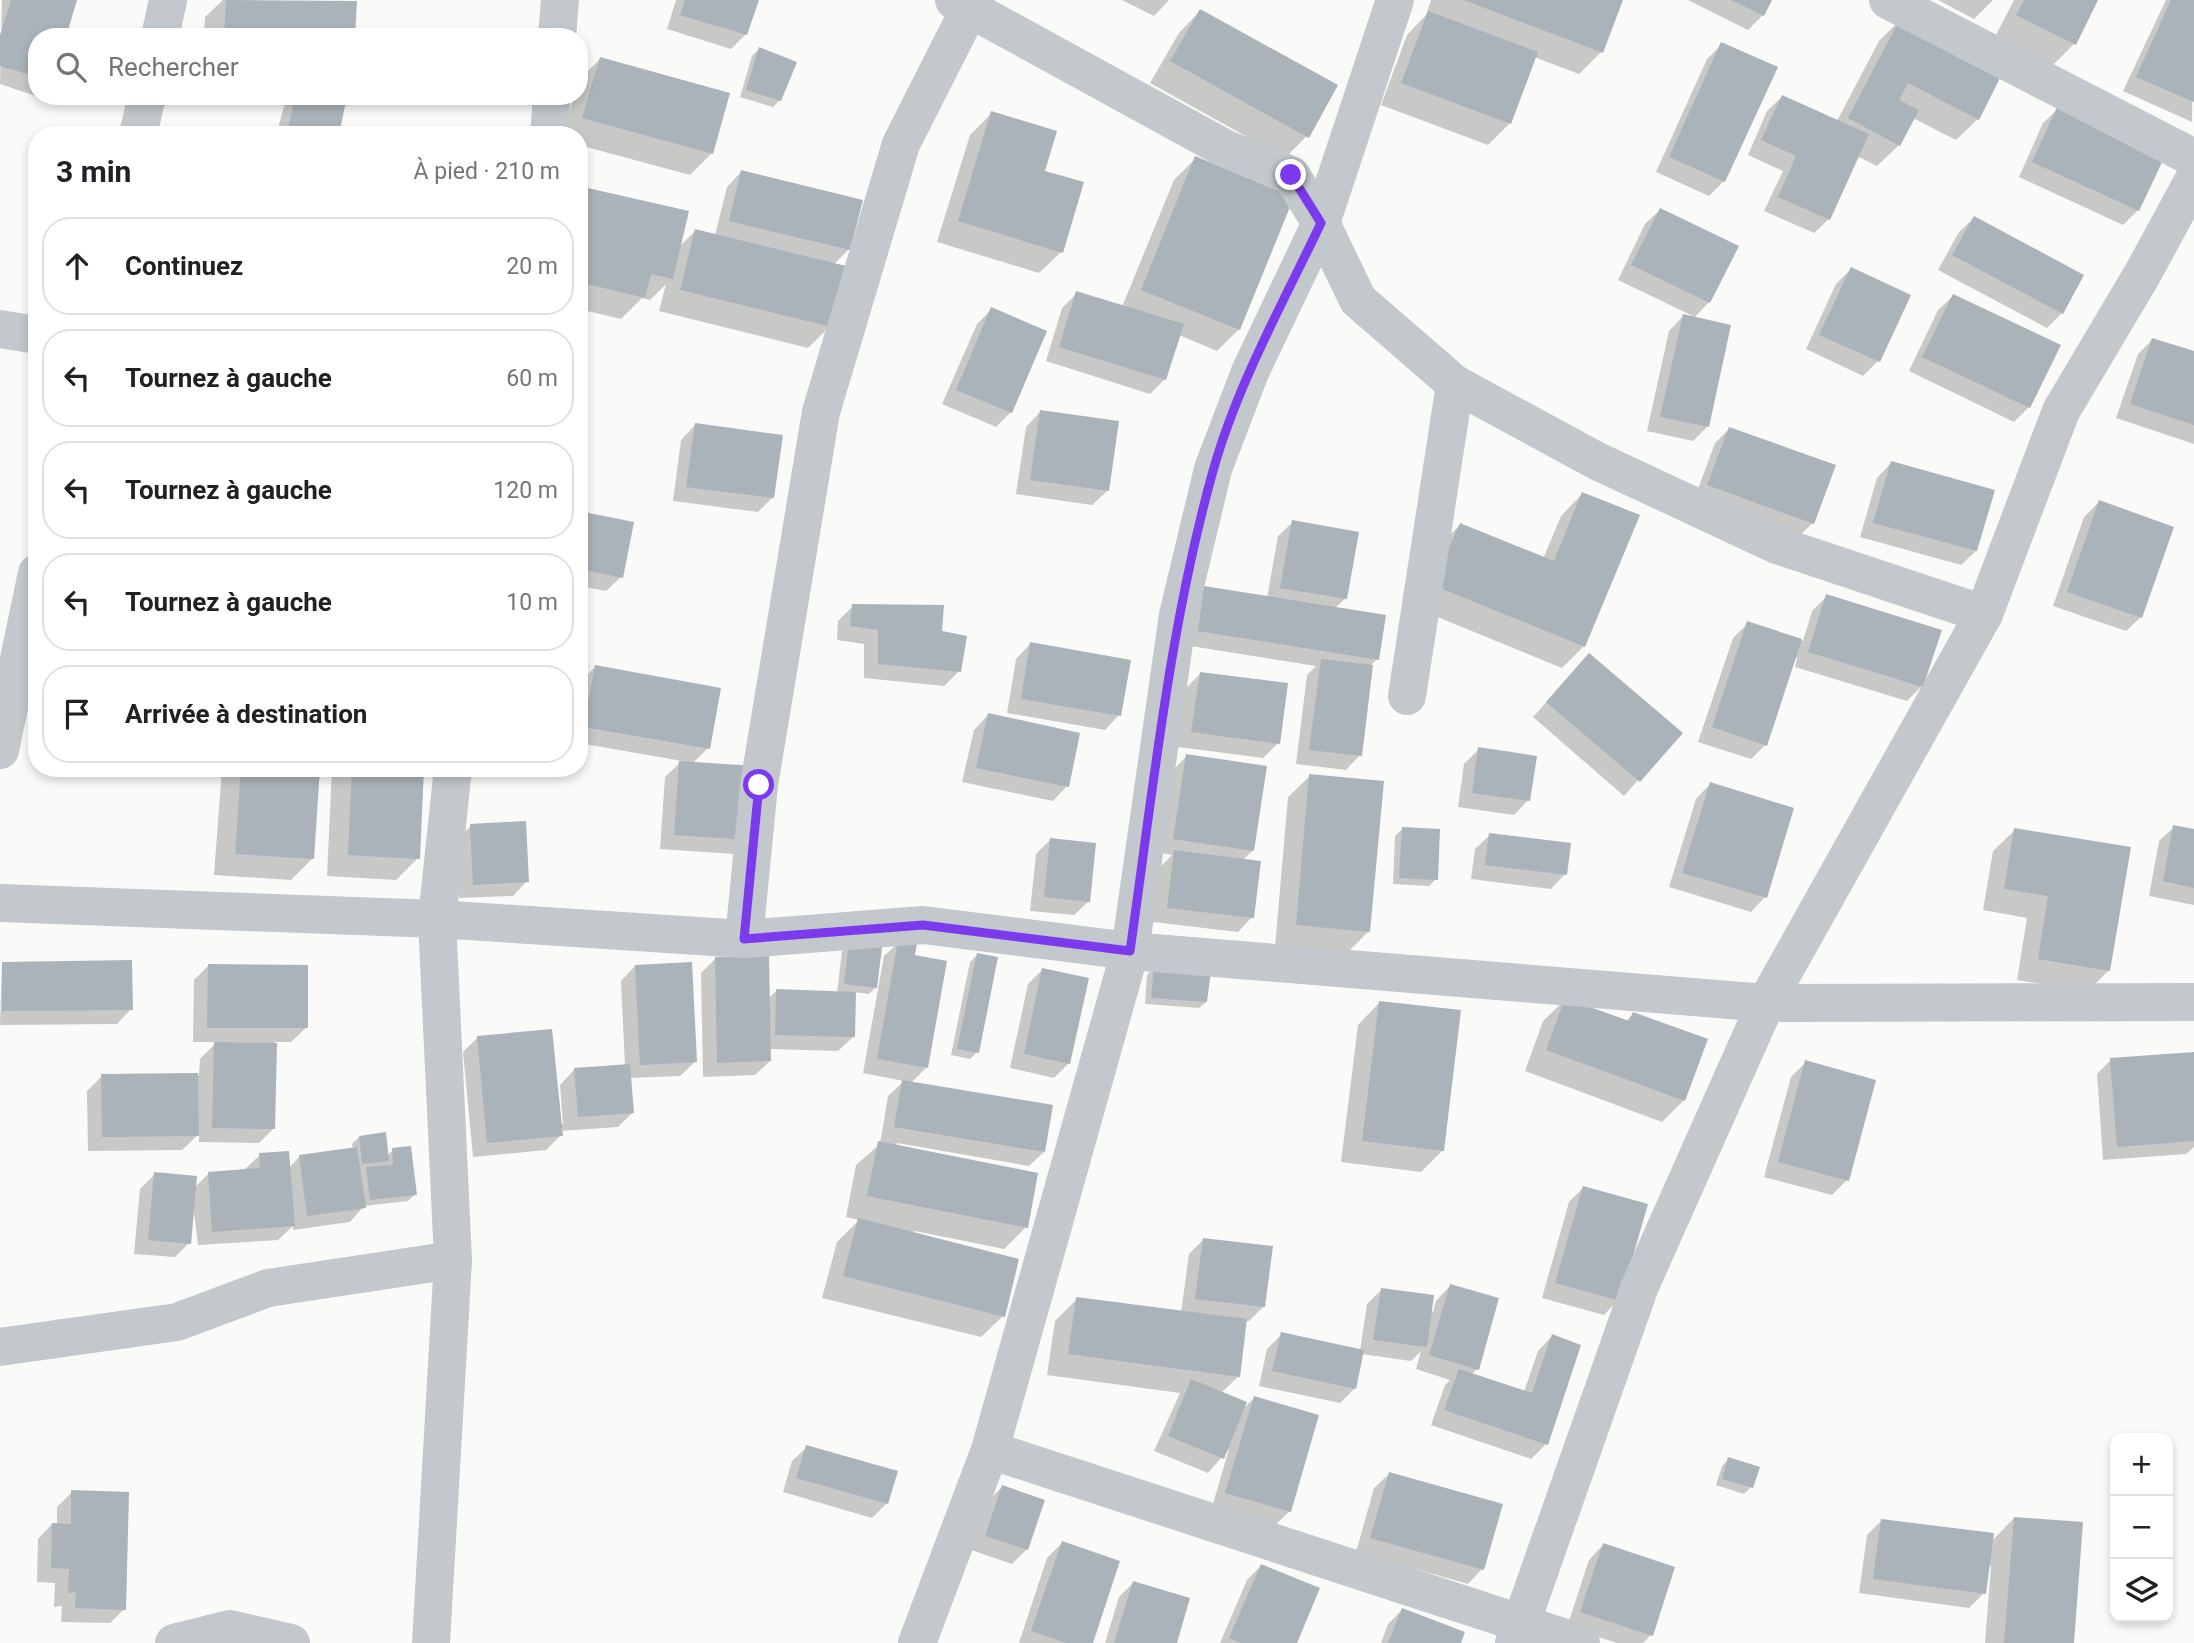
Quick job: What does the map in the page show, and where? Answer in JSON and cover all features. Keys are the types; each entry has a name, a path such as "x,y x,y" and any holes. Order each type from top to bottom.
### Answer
{"street":[{"path":"162,28 168,0"},
{"path":"558,28 560,0"},
{"path":"917,1643 989,1451 1130,951 1178,615 1213,469 1250,372 1321,223 1395,0"},
{"path":"1888,0 2194,158"},
{"path":"744,939 759,785 821,412 901,144 967,2 1224,148 1291,175 1321,223 1358,300 1455,383 1597,461 1777,545 1984,614"},
{"path":"140,126 145,105"},
{"path":"550,126 551,105"},
{"path":"1518,1634 1640,1286 1766,1003 1984,614 2061,411 2143,274 2194,178"},
{"path":"0,329 28,334"},
{"path":"1407,696 1455,383"},
{"path":"0,750 28,616"},
{"path":"431,1643 453,1260 437,919 452,777"},
{"path":"0,903 437,919 744,939 923,925 1130,951 1766,1003 2194,1002"},
{"path":"1,1338 177,1322 268,1288 453,1260"},
{"path":"989,1451 1518,1634 1581,1643"},
{"path":"174,1643 233,1636 291,1643"}],"building":[{"path":"11,0 77,0 69,28 28,28 28,74 0,66 0,35"},
{"path":"226,0 357,1 356,28 224,28"},
{"path":"685,0 759,0 747,35 680,15"},
{"path":"1464,0 1623,0 1603,53"},
{"path":"1731,0 1772,0 1764,16"},
{"path":"2024,0 2098,0 2076,45 2016,15"},
{"path":"2171,0 2194,0 2194,102 2136,77"},
{"path":"1200,9 1338,85 1309,138 1170,61"},
{"path":"1428,11 1538,52 1511,124 1401,83"},
{"path":"1901,17 2004,70 1979,120 1908,83 1899,100 1919,110 1900,146 1848,118"},
{"path":"1721,42 1778,67 1725,182 1669,157"},
{"path":"759,47 797,62 781,101 746,90"},
{"path":"600,57 730,93 713,154 582,118"},
{"path":"1782,95 1869,134 1830,220 1778,197 1796,156 1761,140"},
{"path":"293,105 345,105 341,126 289,126"},
{"path":"2057,107 2165,156 2139,211 2032,162"},
{"path":"991,111 1057,131 1045,171 1084,182 1063,253 958,221"},
{"path":"1195,156 1294,197 1240,330 1141,290"},
{"path":"741,170 863,200 850,250 729,221"},
{"path":"588,188 689,211 673,279 651,274 645,298 588,284"},
{"path":"1660,208 1739,246 1710,303 1631,265"},
{"path":"1974,216 2084,275 2063,314 1952,255"},
{"path":"695,229 846,266 832,327 680,290"},
{"path":"1851,267 1911,295 1880,362 1819,335"},
{"path":"1076,291 1184,324 1166,380 1059,347"},
{"path":"1953,294 2061,345 2030,408 1922,357"},
{"path":"991,307 1047,331 1012,413 956,390"},
{"path":"1683,314 1731,325 1709,427 1660,417"},
{"path":"2152,338 2194,351 2194,425 2130,404"},
{"path":"1040,410 1119,421 1109,491 1030,480"},
{"path":"695,423 783,435 774,498 686,487"},
{"path":"1729,427 1836,465 1814,524 1707,485"},
{"path":"1891,461 1995,490 1977,551 1873,523"},
{"path":"1582,492 1640,515 1585,647 1433,585 1460,523 1554,561"},
{"path":"2099,500 2174,527 2142,618 2067,592"},
{"path":"588,513 634,522 623,578 588,571"},
{"path":"1292,520 1359,532 1347,599 1280,588"},
{"path":"1204,586 1386,615 1379,660 1198,631"},
{"path":"1826,594 1942,630 1923,687 1808,652"},
{"path":"852,604 944,605 942,631 967,636 961,672 878,664 878,630 850,626"},
{"path":"1747,621 1802,639 1767,746 1712,727"},
{"path":"1030,642 1131,660 1121,716 1021,699"},
{"path":"1589,653 1683,733 1640,782 1546,702"},
{"path":"1321,659 1373,665 1362,756 1309,750"},
{"path":"595,665 721,688 710,749 588,728 588,704"},
{"path":"1200,672 1288,683 1280,744 1191,732"},
{"path":"988,713 1080,733 1069,787 976,768"},
{"path":"1478,747 1537,756 1530,801 1472,793"},
{"path":"1186,754 1267,766 1254,851 1173,839"},
{"path":"679,761 755,766 750,840 674,835"},
{"path":"1309,774 1384,781 1370,932 1296,925"},
{"path":"240,777 319,777 314,859 235,854"},
{"path":"352,777 424,777 420,859 348,855"},
{"path":"1710,782 1794,808 1767,898 1682,873"},
{"path":"526,821 529,882 473,885 470,824"},
{"path":"2173,825 2194,829 2194,888 2163,881"},
{"path":"1402,827 1440,829 1438,880 1399,878"},
{"path":"2014,828 2131,847 2110,971 2038,959 2048,896 2004,889"},
{"path":"1489,833 1571,843 1567,875 1485,865"},
{"path":"1050,838 1096,843 1090,902 1044,897"},
{"path":"1174,850 1261,861 1254,918 1167,908"},
{"path":"850,934 883,939 877,988 844,984"},
{"path":"898,940 917,943 915,955 947,961 928,1068 877,1059"},
{"path":"977,953 998,957 979,1053 957,1049"},
{"path":"769,956 771,1061 717,1063 715,957"},
{"path":"132,960 133,1010 2,1011 2,962"},
{"path":"692,962 697,1062 640,1065 635,965"},
{"path":"208,964 308,965 308,1028 207,1028"},
{"path":"1154,966 1211,971 1207,1002 1151,998"},
{"path":"1042,968 1089,978 1070,1064 1024,1054"},
{"path":"776,989 856,992 855,1037 775,1035"},
{"path":"1565,998 1629,1021 1633,1012 1708,1039 1685,1101 1546,1050"},
{"path":"1379,1001 1461,1010 1444,1151 1362,1141"},
{"path":"552,1029 563,1136 487,1143 477,1036"},
{"path":"214,1042 277,1043 275,1129 212,1128"},
{"path":"2194,1052 2194,1141 2117,1147 2110,1058"},
{"path":"1805,1060 1876,1080 1849,1181 1778,1162"},
{"path":"630,1064 634,1113 578,1117 574,1068"},
{"path":"198,1073 199,1136 102,1137 101,1074"},
{"path":"902,1080 1053,1105 1045,1152 894,1127"},
{"path":"386,1132 389,1161 362,1164 359,1136"},
{"path":"878,1141 1038,1173 1028,1228 867,1196"},
{"path":"411,1146 417,1195 370,1200 366,1167 393,1165 392,1148"},
{"path":"357,1147 366,1208 307,1216 299,1155"},
{"path":"289,1151 295,1226 212,1232 208,1172 260,1168 259,1153"},
{"path":"154,1172 197,1176 191,1244 148,1240"},
{"path":"1583,1186 1648,1204 1620,1301 1555,1283"},
{"path":"858,1218 1019,1259 1005,1317 843,1276"},
{"path":"1203,1238 1273,1246 1265,1307 1195,1299"},
{"path":"1450,1284 1499,1298 1479,1370 1429,1355"},
{"path":"1381,1288 1434,1295 1427,1347 1373,1340"},
{"path":"1076,1297 1247,1319 1240,1377 1068,1354"},
{"path":"1281,1332 1364,1350 1356,1389 1272,1371"},
{"path":"1552,1334 1581,1345 1548,1445 1444,1410 1459,1369 1532,1393"},
{"path":"1191,1379 1247,1402 1224,1459 1168,1436"},
{"path":"1254,1396 1319,1415 1291,1512 1225,1493"},
{"path":"806,1445 898,1471 888,1504 796,1478"},
{"path":"1728,1457 1760,1467 1753,1488 1722,1479"},
{"path":"1389,1472 1503,1504 1484,1570 1370,1538"},
{"path":"1002,1485 1045,1500 1028,1550 985,1536"},
{"path":"71,1490 129,1492 126,1610 75,1608 76,1592 68,1593 69,1569 51,1568 52,1523 71,1524"},
{"path":"2014,1517 2083,1522 2074,1643 2004,1643"},
{"path":"1881,1519 1994,1533 1986,1594 1873,1579"},
{"path":"1062,1541 1120,1561 1093,1643 1066,1643 1031,1631"},
{"path":"1603,1543 1675,1567 1653,1636 1580,1612"},
{"path":"1261,1564 1320,1588 1297,1643 1241,1643 1229,1638"},
{"path":"1133,1581 1190,1598 1177,1643 1114,1643"},
{"path":"1402,1608 1465,1632 1461,1643 1388,1643"}],"route":[{"path":"759,785 744,939 923,925 1130,951 1178,615 1213,469 1250,372 1321,223 1291,175"}]}
